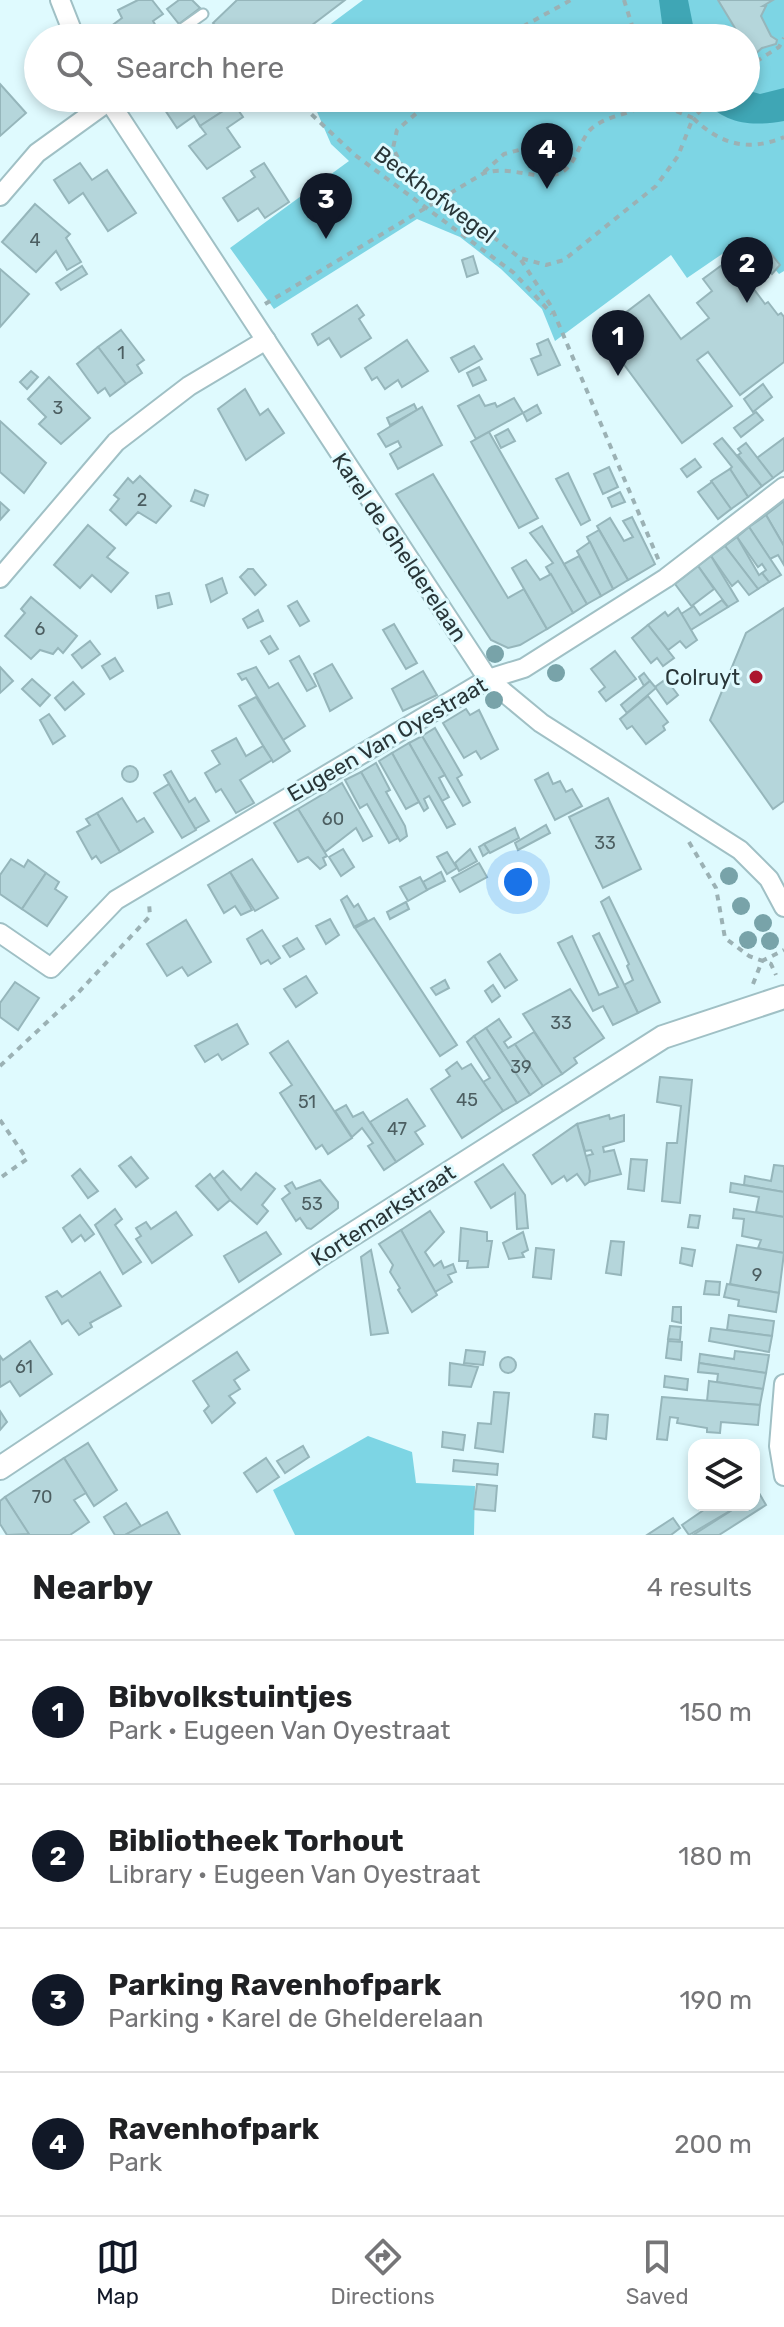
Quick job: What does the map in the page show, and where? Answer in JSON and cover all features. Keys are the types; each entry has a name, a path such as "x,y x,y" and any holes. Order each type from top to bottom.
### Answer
{"street":[{"path":"60,0 69,24"},
{"path":"0,196 37,153 92,112"},
{"name":"Karel de Ghelderelaan","path":"116,112 488,679 541,723 740,850 769,879 784,907"},
{"path":"0,578 116,442 189,386 266,340"},
{"name":"Eugeen Van Oyestraat","path":"0,933 51,968 116,900 488,679 524,668 666,578 784,487"},
{"name":"Kortemarkstraat","path":"0,1468 317,1257 663,1037 745,1010 781,987"},
{"path":"784,1384 779,1446 784,1476"}],"lane":[{"path":"189,24 203,14"}],"path":[{"path":"527,24 571,0"},
{"path":"624,0 632,24"},
{"path":"760,59 779,47 784,38"},
{"name":"Beckhofwegel","path":"309,112 355,155 514,273 556,318"},
{"path":"418,112 397,130 393,148 405,172 520,258 556,318 666,578"},
{"path":"482,174 503,169 548,175 560,173 573,161 585,137 597,125 630,112"},
{"path":"678,112 693,118 715,135 752,147 784,137"},
{"path":"520,258 546,265 564,260 656,186 678,156 693,118 699,112"},
{"path":"249,313 482,174 504,154 519,150 548,175"},
{"path":"690,818 689,845 716,888 725,938 733,947 771,964 781,987"},
{"path":"0,1066 77,994 150,916 147,880"},
{"path":"745,1010 762,961 784,950"},
{"path":"0,1120 27,1159 0,1178"}],"shaded area":[{"path":"363,0 784,0 784,271 779,274 747,237 687,278 671,255 555,341 542,309 501,269 460,237 417,219 274,309 230,248 349,161 331,144 317,112 760,112 760,24 331,24"},
{"path":"659,0 688,0 693,24 662,24"},
{"path":"784,88 784,121 739,122 718,112 760,112 760,94"},
{"path":"368,1436 412,1452 416,1483 475,1486 474,1535 295,1535 273,1490"}],"building":[{"path":"138,0 152,0 163,14 153,21 155,24 114,24 122,18 118,10"},
{"path":"179,0 192,0 200,8 179,24 167,9"},
{"path":"237,0 345,0 313,24 213,23"},
{"path":"718,0 773,0 763,6 766,6 761,16 771,36 777,40 776,44 760,50 760,24 733,24"},
{"path":"0,84 26,113 0,136"},
{"path":"166,112 222,112 200,126 194,116 177,128"},
{"path":"222,112 240,112 243,117 227,128 240,147 207,169 189,146 206,134 200,126"},
{"path":"80,163 92,180 107,170 136,213 108,231 83,193 69,203 54,180"},
{"path":"264,163 289,202 265,218 258,208 238,221 223,198 255,177 251,171"},
{"path":"35,204 70,234 66,238 81,262 67,270 56,251 36,272 2,242"},
{"path":"765,246 780,265 772,274 756,253"},
{"path":"745,248 768,277 753,288 765,304 768,302 778,315 781,313 784,317 784,362 740,395 708,352 697,360 732,406 682,443 600,332 649,295 681,339 709,318 697,303 712,291 703,279"},
{"path":"473,256 478,273 467,277 462,260"},
{"path":"82,266 87,274 61,290 56,283"},
{"path":"0,269 29,294 0,327"},
{"path":"357,305 364,315 359,319 371,338 341,357 329,338 318,345 312,334"},
{"path":"121,330 144,360 137,365 142,373 126,384 98,347"},
{"path":"548,339 560,365 538,375 531,359 541,355 537,344"},
{"path":"407,340 428,371 402,387 398,380 385,389 377,377 372,380 365,368"},
{"path":"474,346 482,359 459,372 451,358"},
{"path":"98,347 126,384 110,396 105,388 98,393 77,364"},
{"path":"479,367 486,380 473,386 467,373"},
{"path":"31,371 38,377 27,389 20,382"},
{"path":"49,377 90,418 61,444 39,424 46,417 28,399"},
{"path":"763,384 772,397 753,412 744,399"},
{"path":"245,389 260,415 268,409 284,433 246,460 218,409"},
{"path":"479,395 485,406 495,403 497,407 514,398 523,413 476,439 458,406"},
{"path":"414,404 417,410 390,425 387,418"},
{"path":"537,405 541,413 527,421 523,413"},
{"path":"422,407 442,445 398,469 390,454 401,447 398,441 386,447 378,434"},
{"path":"756,412 763,420 741,437 734,428"},
{"path":"0,421 46,463 24,493 0,472"},
{"path":"508,429 515,441 501,448 495,436"},
{"path":"489,432 538,518 519,528 471,442"},
{"path":"722,438 762,486 748,497 730,469 732,467 714,444"},
{"path":"784,438 784,470 773,478 757,458"},
{"path":"746,443 773,478 762,486 738,455 741,453 738,449"},
{"path":"695,459 701,467 687,477 681,469"},
{"path":"609,467 618,487 603,494 594,474"},
{"path":"730,469 748,497 731,509 711,481"},
{"path":"568,473 590,520 581,525 556,479"},
{"path":"433,474 508,598 524,589 547,629 520,645 508,648 491,640 396,494"},
{"path":"140,476 171,506 156,523 138,512 126,525 110,510 119,499 114,495 128,478 133,483"},
{"path":"712,482 731,509 718,519 698,492"},
{"path":"195,490 208,495 204,506 191,501"},
{"path":"620,492 625,502 612,507 608,498"},
{"path":"784,501 784,546 766,515"},
{"path":"0,502 9,510 0,520"},
{"path":"766,515 784,546 784,565 778,555 770,559 749,527"},
{"path":"632,517 655,564 628,580 597,526 610,518 624,541 633,537 623,521"},
{"path":"88,525 115,548 107,557 128,573 111,592 92,575 80,588 54,565"},
{"path":"542,526 587,604 573,613 546,567 553,563 530,533"},
{"path":"749,527 781,575 769,582 762,573 766,570 762,564 758,567 737,537"},
{"path":"599,530 628,580 613,589 587,537"},
{"path":"737,537 759,575 762,573 769,582 758,589 725,546"},
{"path":"590,542 613,589 601,596 577,551"},
{"path":"725,546 758,589 749,595 738,581 732,586 711,556"},
{"path":"579,556 601,596 587,604 564,564"},
{"path":"711,556 738,601 728,607 698,566"},
{"path":"526,560 540,580 551,574 573,613 547,629 512,568"},
{"path":"698,566 714,589 693,605 700,615 722,600 728,607 689,631 681,614 692,607 675,584"},
{"path":"248,569 253,569 266,585 255,595 240,577"},
{"path":"222,578 227,593 211,602 206,585"},
{"path":"169,593 172,604 158,608 156,596"},
{"path":"31,597 77,636 63,653 58,648 53,654 40,650 31,659 5,636 25,613 21,609"},
{"path":"297,601 309,621 300,626 288,606"},
{"path":"678,608 697,640 686,648 680,641 668,650 648,625 665,612 668,616"},
{"name":"Colruyt","path":"784,608 784,801 773,809 710,720 746,633"},
{"path":"258,610 263,621 248,628 243,619"},
{"path":"394,624 417,663 406,669 383,630"},
{"path":"648,625 674,658 663,666 657,658 651,663 632,638"},
{"path":"270,636 278,649 269,654 261,641"},
{"path":"90,641 100,654 82,668 72,655"},
{"path":"615,651 636,679 606,701 599,692 605,687 591,669"},
{"path":"299,656 316,686 307,691 290,661"},
{"path":"115,658 123,671 110,679 102,666"},
{"path":"332,664 352,698 330,711 314,674"},
{"path":"0,667 13,681 0,693"},
{"path":"256,667 269,688 278,683 305,726 283,740 246,678 242,680 238,674"},
{"path":"423,671 437,695 403,711 392,689"},
{"path":"644,673 650,681 644,686 639,677"},
{"path":"32,679 50,695 40,706 22,689"},
{"path":"666,679 678,695 667,704 655,687"},
{"path":"650,681 656,688 627,713 621,705"},
{"path":"73,682 84,694 65,710 55,698"},
{"path":"648,696 668,722 663,726 665,730 646,744 632,726 627,729 620,719"},
{"path":"256,697 290,751 273,762 239,706"},
{"path":"466,709 470,715 479,710 498,749 481,759 476,751 464,758 443,723"},
{"path":"49,714 65,736 53,744 40,720"},
{"path":"435,728 462,775 457,778 470,802 463,806 422,736"},
{"path":"422,736 445,775 439,778 449,797 442,801 409,743"},
{"path":"236,738 246,756 263,746 272,760 240,780 254,803 236,813 221,789 216,792 205,773 220,764 212,751"},
{"path":"409,743 455,824 447,828 429,796 424,799 428,808 424,811 392,753"},
{"path":"392,753 419,802 406,809 379,761"},
{"path":"376,763 390,790 386,792 405,826 407,836 400,841 361,772"},
{"path":"130,766 138,774 130,782 122,774"},
{"path":"171,771 189,802 195,798 209,821 195,829 164,775"},
{"path":"361,772 398,838 389,843 367,804 360,808 345,780"},
{"path":"548,773 553,784 560,781 566,792 572,789 582,806 555,820 535,780"},
{"path":"342,783 372,836 363,841 356,828 325,852 298,809"},
{"path":"169,784 196,830 182,838 154,793"},
{"path":"122,798 137,822 144,818 153,832 120,852 97,813"},
{"path":"608,798 641,869 603,888 569,817"},
{"path":"298,809 327,856 323,858 326,865 320,869 308,857 298,862 274,823"},
{"path":"97,813 120,852 101,863 96,856 92,859 77,832 90,825 86,819"},
{"path":"546,825 550,833 518,850 515,843"},
{"path":"515,828 519,838 490,853 484,844"},
{"path":"484,844 489,852 483,856 479,847"},
{"path":"343,849 354,867 341,876 329,857"},
{"path":"470,849 477,861 459,871 455,863"},
{"path":"447,852 457,868 447,874 437,857"},
{"path":"11,859 24,867 28,860 46,873 22,909 0,894 0,875"},
{"path":"252,859 278,898 255,911 230,872"},
{"path":"479,863 487,877 460,892 452,878"},
{"path":"230,872 252,910 241,915 235,906 224,913 208,885"},
{"path":"441,872 445,881 427,890 423,882"},
{"path":"46,873 59,882 55,889 67,897 47,926 22,909"},
{"path":"420,877 427,890 408,901 400,887"},
{"path":"347,896 354,907 358,904 367,920 354,927 341,900"},
{"path":"609,897 660,1002 638,1013 624,985 633,980 627,966 629,964 601,902"},
{"path":"406,902 409,909 390,919 387,912"},
{"path":"374,918 457,1045 440,1056 355,928"},
{"path":"330,919 339,935 326,944 316,926"},
{"path":"186,920 211,962 188,976 182,967 167,976 147,944"},
{"path":"262,930 280,958 271,964 268,960 261,964 247,939"},
{"path":"599,933 638,1013 613,1025 603,1006 593,1011 558,943 572,936 599,995 618,987 593,936"},
{"path":"297,938 304,949 290,957 283,946"},
{"path":"500,954 517,980 505,988 488,962"},
{"path":"306,976 317,993 296,1007 284,989"},
{"path":"445,980 449,988 436,995 431,988"},
{"path":"15,982 39,998 18,1030 0,1017 0,1003"},
{"path":"493,985 500,996 492,1002 485,991"},
{"path":"570,989 604,1038 574,1058 577,1063 562,1074 523,1014"},
{"path":"499,1019 511,1037 504,1042 508,1048 515,1044 543,1086 530,1095 486,1028"},
{"path":"237,1024 248,1044 222,1060 218,1054 205,1062 195,1046"},
{"path":"486,1028 530,1095 517,1103 474,1036"},
{"path":"534,1032 562,1074 543,1086 515,1044"},
{"path":"474,1036 517,1103 503,1111 483,1082 490,1078 467,1042"},
{"path":"288,1041 352,1138 328,1154 322,1145 316,1149 280,1093 292,1085 270,1053"},
{"path":"457,1062 462,1069 471,1064 503,1111 462,1138 431,1089 450,1076 446,1070"},
{"path":"660,1077 692,1080 680,1203 662,1201 667,1143 677,1143 681,1106 657,1102"},
{"path":"407,1099 425,1126 415,1132 423,1144 396,1162 370,1122"},
{"path":"346,1105 353,1117 363,1112 396,1162 384,1170 368,1146 373,1143 362,1128 352,1137 335,1111"},
{"path":"609,1115 610,1119 624,1115 624,1141 603,1147 604,1152 614,1150 621,1174 589,1182 586,1156 593,1154 591,1150 585,1151 577,1124"},
{"path":"577,1124 590,1171 589,1182 585,1185 577,1174 567,1181 564,1176 552,1184 533,1155"},
{"path":"131,1157 148,1178 136,1187 119,1166"},
{"path":"631,1159 647,1160 644,1191 628,1189"},
{"path":"503,1164 525,1195 528,1228 517,1229 515,1193 491,1208 475,1182"},
{"path":"774,1165 784,1166 784,1192 744,1185 745,1176 771,1181"},
{"path":"80,1169 98,1191 88,1198 72,1176"},
{"path":"223,1171 241,1190 256,1173 275,1189 262,1205 268,1211 257,1224 230,1200 214,1179"},
{"path":"210,1174 230,1200 218,1210 196,1186"},
{"path":"320,1180 338,1202 338,1208 311,1229 300,1218 296,1221 282,1199 290,1193 285,1186 292,1182 296,1189"},
{"path":"731,1183 784,1192 784,1217 756,1212 759,1197 730,1192"},
{"path":"115,1209 122,1219 115,1225 141,1262 123,1274 95,1225"},
{"path":"734,1209 784,1217 784,1253 758,1248 761,1240 742,1236 744,1219 733,1218"},
{"path":"430,1211 444,1232 425,1252 434,1266 441,1261 444,1268 453,1264 456,1272 448,1275 452,1282 435,1292 401,1230"},
{"path":"176,1212 192,1235 152,1263 136,1239 141,1236 136,1228 146,1222 151,1229"},
{"path":"80,1215 94,1234 85,1241 81,1235 72,1242 63,1228"},
{"path":"690,1215 700,1216 698,1228 688,1227"},
{"path":"461,1228 487,1232 487,1241 492,1241 488,1267 467,1268 468,1261 459,1261"},
{"path":"401,1230 437,1295 412,1312 390,1272 393,1265 379,1244"},
{"path":"266,1232 281,1254 239,1282 224,1256"},
{"path":"523,1232 528,1250 522,1253 524,1257 509,1259 503,1243"},
{"path":"611,1241 624,1242 621,1275 606,1273"},
{"path":"737,1245 784,1253 779,1293 730,1284"},
{"path":"536,1248 554,1250 551,1279 533,1277"},
{"path":"682,1248 695,1250 692,1266 680,1263"},
{"path":"371,1250 388,1333 371,1335 361,1257"},
{"path":"100,1272 121,1306 90,1323 92,1327 79,1335 68,1320 62,1324 46,1297 57,1291 62,1297"},
{"path":"706,1281 720,1282 719,1295 704,1294"},
{"path":"727,1284 779,1293 776,1312 738,1306 739,1300 724,1297"},
{"path":"673,1307 681,1307 681,1323 672,1321"},
{"path":"729,1315 774,1321 772,1336 727,1330"},
{"path":"670,1326 681,1327 680,1340 668,1339"},
{"path":"711,1328 772,1336 769,1352 709,1341"},
{"path":"30,1341 52,1374 20,1396 10,1381 0,1387 0,1356 3,1360"},
{"path":"668,1341 682,1342 681,1360 666,1358"},
{"path":"466,1350 485,1352 483,1365 464,1363"},
{"path":"735,1351 769,1355 766,1373 699,1363 700,1354 734,1359"},
{"path":"237,1352 249,1370 234,1380 240,1389 229,1396 235,1403 212,1423 204,1411 209,1406 193,1381"},
{"path":"508,1357 514,1359 514,1371 508,1373 502,1371 500,1365 502,1359"},
{"path":"450,1363 478,1367 471,1387 449,1385"},
{"path":"699,1363 766,1373 763,1389 717,1382 718,1374 698,1372"},
{"path":"665,1376 688,1379 687,1390 664,1387"},
{"path":"709,1381 763,1389 760,1405 707,1401"},
{"path":"494,1392 509,1393 503,1452 475,1448 478,1423 491,1424"},
{"path":"662,1397 760,1405 758,1425 721,1422 720,1433 707,1432 707,1428 677,1423 678,1418 670,1417 667,1440 657,1439"},
{"path":"0,1411 7,1422 0,1430"},
{"path":"595,1414 608,1415 606,1439 593,1437"},
{"path":"443,1432 465,1435 463,1450 442,1447"},
{"path":"88,1443 117,1490 94,1506 64,1458"},
{"path":"303,1446 309,1457 285,1473 277,1461"},
{"path":"64,1458 86,1493 74,1500 89,1522 70,1535 29,1535 5,1497"},
{"path":"266,1458 279,1477 257,1492 244,1473"},
{"path":"454,1460 498,1464 497,1475 453,1471"},
{"path":"477,1484 497,1486 495,1511 474,1509"},
{"path":"760,1495 766,1505 760,1509"},
{"path":"5,1497 29,1534 7,1535 0,1524 0,1501"},
{"path":"126,1503 141,1526 125,1535 115,1535 104,1517"},
{"path":"702,1511 730,1511 689,1535 682,1525"},
{"path":"731,1511 757,1511 719,1535 693,1535"},
{"path":"167,1512 180,1535 125,1535 141,1526"},
{"path":"673,1518 680,1528 671,1535 647,1535"}],"place":[{"name":"Ravenhofpark","path":"547,189"},
{"name":"Parking Ravenhofpark","path":"326,239"},
{"name":"Bibliotheek Torhout","path":"747,303"},
{"name":"Bibvolkstuintjes","path":"618,376"},
{"name":"Colruyt","path":"756,677"}]}
